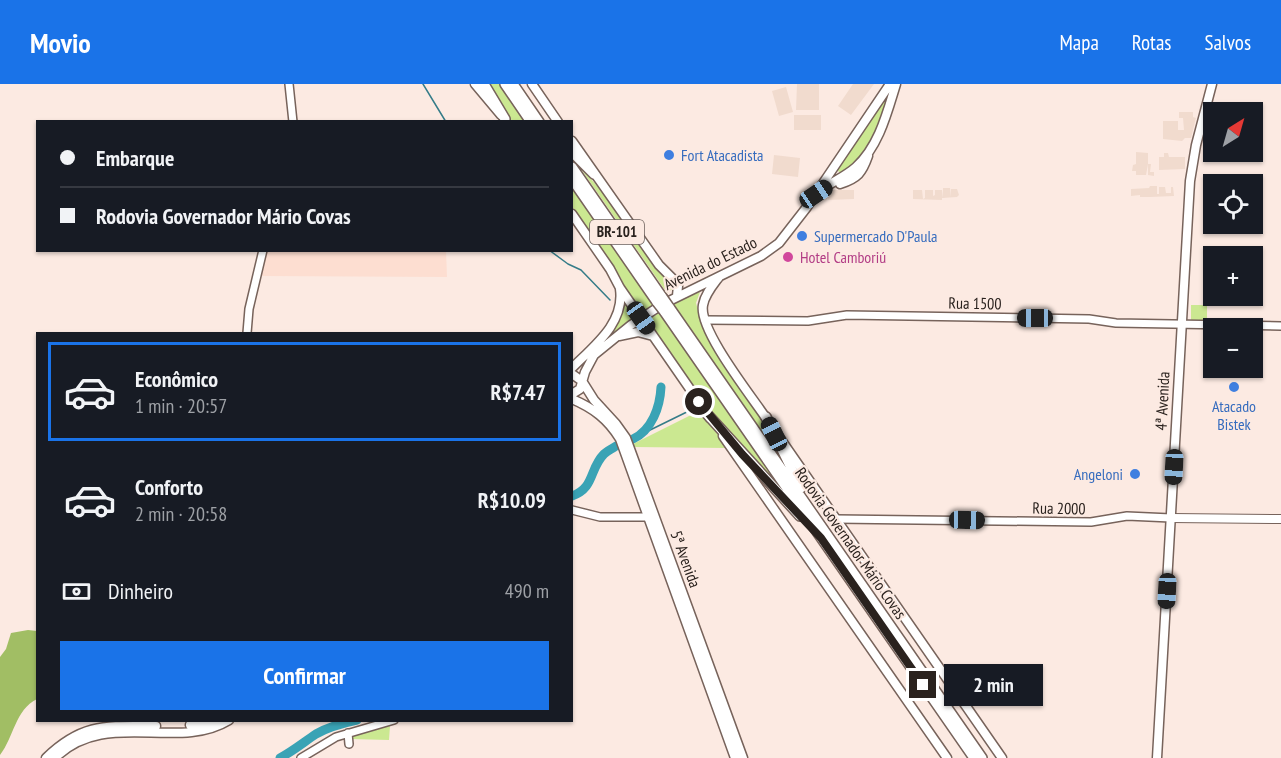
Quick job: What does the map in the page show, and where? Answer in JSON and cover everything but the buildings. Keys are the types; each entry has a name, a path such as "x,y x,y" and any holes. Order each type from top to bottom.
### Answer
{"highway":[{"path":"484,84 506,120"},
{"path":"505,84 537,120"},
{"path":"513,84 537,120"},
{"path":"573,153 594,174"},
{"name":"Rodovia Governador Mário Covas","path":"573,169 663,304"},
{"name":"Rodovia Governador Mário Covas","path":"573,180 663,304 982,758"},
{"path":"707,414 823,534"},
{"path":"766,417 823,534"},
{"name":"Rodovia Governador Mário Covas","path":"823,534 974,758"}],"main road":[{"path":"475,84 506,120"},
{"path":"532,84 557,120"},
{"name":"Avenida do Estado","path":"573,396 580,389 589,362 614,337 677,296 761,256 775,246 787,234 816,194 890,84"},
{"name":"Avenida do Estado","path":"816,194 858,165 873,144 887,116 896,84"},
{"name":"4ª Avenida","path":"1157,758 1190,182 1195,151 1212,84"},
{"path":"573,142 659,265 676,283 677,296"},
{"path":"840,184 854,179 863,169 873,144"},
{"path":"573,215 610,269 620,288 946,758"},
{"path":"719,277 708,292 703,305 705,320 717,347 1002,758"},
{"path":"573,367 593,348 616,318 620,307 620,288"},
{"path":"614,337 638,332 653,336"},
{"path":"573,375 582,381"},
{"name":"5ª Avenida","path":"582,381 594,400 626,438 735,758"},
{"name":"5ª Avenida","path":"573,398 597,411 616,433 622,445 652,517 742,758"},
{"name":"Rua 2000","path":"1171,518 1281,519"},
{"path":"46,758 71,738 100,727 180,726 204,722"},
{"path":"55,758 70,746 96,735 112,732 196,730 225,722"}],"street":[{"path":"289,84 293,120"},
{"path":"247,332 249,309 263,252"},
{"name":"Rua 1500","path":"705,320 808,321 847,315 1089,319 1116,323 1281,326"},
{"path":"573,510 600,517 652,517"},
{"name":"Rua 2000","path":"836,519 1091,522 1127,516 1171,518"},
{"path":"301,758 330,739 387,722"},
{"path":"348,733 349,744"}],"shaded area":[{"path":"797,84 819,84 819,110 796,110"},
{"path":"853,84 874,84 851,115 838,106"},
{"path":"786,87 793,112 779,116 772,91"},
{"path":"1179,112 1193,112 1193,117 1196,118 1191,138 1185,138 1182,141 1163,139 1163,121 1178,121 1178,130 1184,130 1183,118 1179,118"},
{"path":"794,115 821,115 821,130 794,130"},
{"path":"1136,152 1148,153 1146,175 1136,175 1136,171 1132,171 1133,165 1136,164"},
{"path":"1164,153 1168,153 1169,157 1185,157 1185,169 1159,170 1159,157 1164,157"},
{"path":"774,155 800,158 798,177 772,174"},
{"path":"1148,164 1151,164 1150,172 1154,172 1154,176 1148,175"},
{"path":"1157,186 1157,194 1159,194 1159,187 1165,187 1166,193 1171,193 1171,187 1173,187 1174,196 1131,196 1131,189 1149,188"},
{"path":"943,188 950,188 951,197 951,189 957,189 959,195 957,197 943,198"},
{"path":"830,190 854,190 854,199 828,200"},
{"path":"913,190 922,190 923,199 925,190 933,190 933,196 935,190 942,190 942,200 913,199"},
{"path":"267,252 446,252 447,277 260,276"}],"green space":[{"path":"487,84 499,84 524,120 511,120"},
{"path":"890,90 879,125 868,146 853,164 844,172 839,172 837,169"},
{"path":"573,157 602,192 656,267 673,282 674,288 667,293"},
{"path":"573,188 654,304 641,313 625,290 621,278 573,208"},
{"path":"700,292 696,303 702,325 768,425 791,473 672,302"},
{"path":"625,300 636,316 609,336 616,326"},
{"path":"1191,305 1207,306 1207,318 1203,318 1203,321 1191,320"},
{"path":"659,313 789,500 710,413 643,323"},
{"path":"701,410 727,448 634,447 633,444"},
{"path":"36,631 36,700 19,717 0,755 0,657 6,649 11,633"},
{"path":"390,726 389,740 350,739 349,735"}],"waterway":[{"path":"423,84 445,120"},
{"path":"552,252 581,270 610,300"},
{"path":"633,439 645,430 654,417 661,387"},
{"path":"644,433 697,407"},
{"path":"573,496 585,488 599,460 616,446"},
{"path":"280,758 316,734 350,722"}],"place":[{"name":"Fort Atacadista","path":"669,155"},
{"name":"Supermercado D'Paula","path":"802,236"},
{"name":"Hotel Camboriú","path":"788,257"},
{"name":"Atacado Bistek","path":"1234,387"},
{"name":"Angeloni","path":"1135,474"}],"route":[{"path":"699,402 742,454 821,538 923,685"}]}
